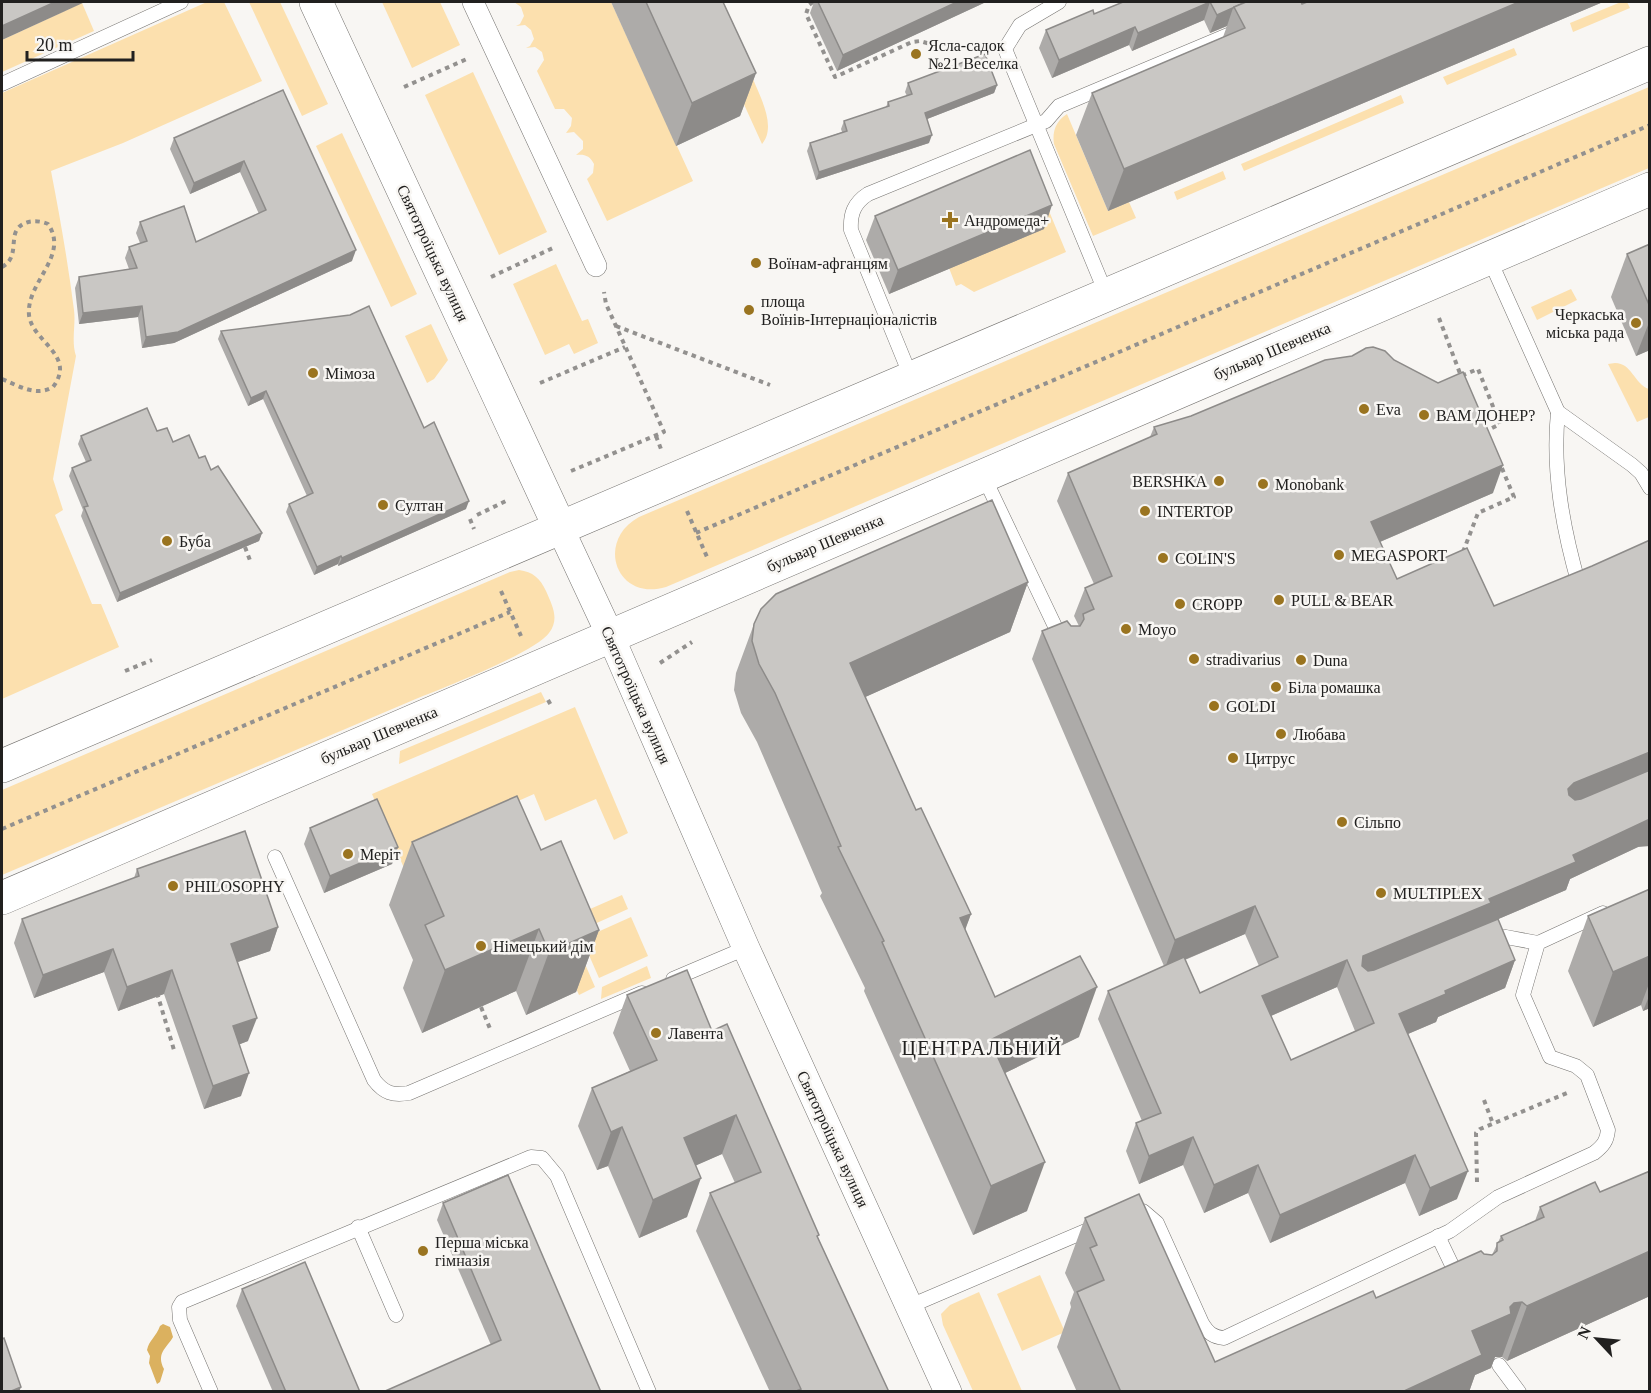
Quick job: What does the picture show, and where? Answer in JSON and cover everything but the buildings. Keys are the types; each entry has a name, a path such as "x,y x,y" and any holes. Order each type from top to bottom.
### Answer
{"main road":[{"name":"Святотроїцька вулиця","path":"316,2 560,528"},
{"path":"2,766 1650,63"},
{"name":"бульвар Шевченка","path":"2,898 1650,189"}],"street":[{"path":"473,2 596,266"},
{"name":"Святотроїцька вулиця","path":"560,528 610,635 746,948 948,1392"}],"lane":[{"path":"2,84 181,2"},
{"path":"1059,2 1020,25 1005,49 1107,296"},
{"path":"1273,16 1306,2"},
{"path":"910,377 851,230 850,218 860,199 1049,119 1059,106 1251,25"},
{"path":"1489,258 1558,412 1555,444 1560,502 1567,544 1579,585"},
{"path":"1558,412 1641,472 1650,488"},
{"path":"983,475 1065,645"},
{"path":"275,856 374,1080 389,1094 409,1093 746,948"},
{"path":"1479,940 1506,937 1538,943 1619,906"},
{"path":"910,1306 1112,1219 1143,1211 1156,1223 1207,1331 1215,1337 1224,1338 1450,1231 1484,1205 1594,1153 1607,1139 1608,1130 1590,1083 1582,1069 1550,1057 1522,995 1538,943"},
{"path":"211,1392 180,1320 179,1307 182,1302 531,1157 542,1158 557,1176 649,1392"},
{"path":"358,1227 396,1315"},
{"path":"1438,1236 1464,1290"},
{"path":"1499,1365 1519,1392"}],"path":[{"path":"813,2 809,5 806,14 835,77 920,40 941,47 985,46 1005,49"},
{"path":"404,87 495,47"},
{"path":"696,532 1650,125"},
{"path":"2,267 9,262 13,254 15,234 19,227 28,222 37,221 48,224 52,234 52,258 33,291 29,315 33,326 57,357 59,377 53,387 40,392 2,379"},
{"path":"491,277 559,245 584,241"},
{"path":"568,473 664,432 609,312"},
{"path":"1438,317 1461,376 1478,369 1500,424 1486,432"},
{"path":"615,326 770,385"},
{"path":"540,383 625,347"},
{"path":"1460,561 1478,513 1514,497 1500,464"},
{"path":"477,515 512,499"},
{"path":"685,507 708,560"},
{"path":"245,548 251,563"},
{"path":"499,586 522,639"},
{"path":"2,829 510,612"},
{"path":"660,663 695,640"},
{"path":"125,671 152,660"},
{"path":"154,984 174,1050"},
{"path":"1484,1205 1477,1185 1475,1137 1480,1129 1590,1083"},
{"path":"1484,1100 1493,1124"}],"shaded area":[{"path":"207,2 224,2 262,81 123,143 51,171 72,292 76,356 53,479 63,510 55,515 92,604 101,604 119,647 2,699 2,93"},
{"path":"249,2 280,2 328,104 302,116"},
{"path":"382,2 440,2 460,45 412,68"},
{"path":"514,2 611,2 693,181 607,221 587,179 593,173 594,164 587,156 576,155 583,149 583,141 574,132 566,133 571,126 572,118 564,109 555,109 537,71 544,60 542,52 535,47 526,48 534,39 531,30 525,25 516,26 520,24 524,16 521,7"},
{"path":"1621,2 1627,2 1630,8 1573,32 1570,23"},
{"path":"82,3 94,31 2,72 2,40"},
{"path":"1514,48 1517,55 1447,85 1443,77"},
{"path":"473,72 547,232 499,255 425,95"},
{"path":"753,79 768,120 766,137 762,144 737,89"},
{"path":"1649,87 1649,168 666,587 649,589 634,586 624,578 617,567 615,554 618,540 625,528 639,517"},
{"path":"1401,95 1404,103 1244,171 1241,164"},
{"path":"1067,114 1108,211 1129,202 1136,218 1093,236 1054,144 1056,127"},
{"path":"342,133 417,294 391,307 316,146"},
{"path":"1032,170 1066,252 974,292 961,284 956,286 949,268"},
{"path":"1223,171 1226,179 1177,200 1174,192"},
{"path":"556,264 582,321 588,319 598,343 574,354 569,344 545,355 513,284"},
{"path":"1571,289 1577,300 1537,320 1531,307"},
{"path":"431,324 448,360 434,379 427,383 405,336"},
{"path":"1615,363 1625,366 1640,383 1649,389 1649,417 1637,422 1608,364"},
{"path":"519,570 536,576 546,591 554,612 554,622 549,633 525,651 463,680 2,875 2,790"},
{"path":"541,692 546,702 399,764 400,751"},
{"path":"575,707 628,833 614,840 596,799 545,821 534,794 482,817 404,868 372,794"},
{"path":"622,895 628,909 572,934 595,987 579,995 549,927"},
{"path":"631,917 648,956 599,978 582,939"},
{"path":"647,966 651,978 601,999 602,987"},
{"path":"1040,1275 1065,1332 1022,1351 997,1294"},
{"path":"979,1292 1022,1391 973,1391 943,1325 941,1314 950,1305"},
{"path":"163,1324 170,1327 173,1337 161,1355 164,1369 160,1382 157,1384 147,1350"}],"place":[{"name":"Ясла-садок №21 Веселка","path":"916,54"},
{"name":"Андромеда+","path":"950,220"},
{"name":"Воїнам-афганцям","path":"756,263"},
{"name":"площа Воїнів-Інтернаціоналістів","path":"749,310"},
{"name":"Черкаська міська рада","path":"1636,323"},
{"name":"Мімоза","path":"313,373"},
{"name":"Eva","path":"1364,409"},
{"name":"ВАМ ДОНЕР?","path":"1424,415"},
{"name":"BERSHKA","path":"1219,481"},
{"name":"Monobank","path":"1263,484"},
{"name":"Султан","path":"383,505"},
{"name":"INTERTOP","path":"1145,511"},
{"name":"Буба","path":"167,541"},
{"name":"MEGASPORT","path":"1339,555"},
{"name":"COLIN'S","path":"1163,558"},
{"name":"PULL & BEAR","path":"1279,600"},
{"name":"CROPP","path":"1180,604"},
{"name":"Moyo","path":"1126,629"},
{"name":"stradivarius","path":"1194,659"},
{"name":"Duna","path":"1301,660"},
{"name":"Біла ромашка","path":"1276,687"},
{"name":"GOLDI","path":"1214,706"},
{"name":"Любава","path":"1281,734"},
{"name":"Цитрус","path":"1233,758"},
{"name":"Сільпо","path":"1342,822"},
{"name":"Меріт","path":"348,854"},
{"name":"PHILOSOPHY","path":"173,886"},
{"name":"MULTIPLEX","path":"1381,893"},
{"name":"Німецький дім","path":"481,946"},
{"name":"Лавента","path":"656,1033"},
{"name":"Перша міська гімназія","path":"423,1251"}],"district":[{"name":"ЦЕНТРАЛЬНИЙ","path":"982,1048"}]}
